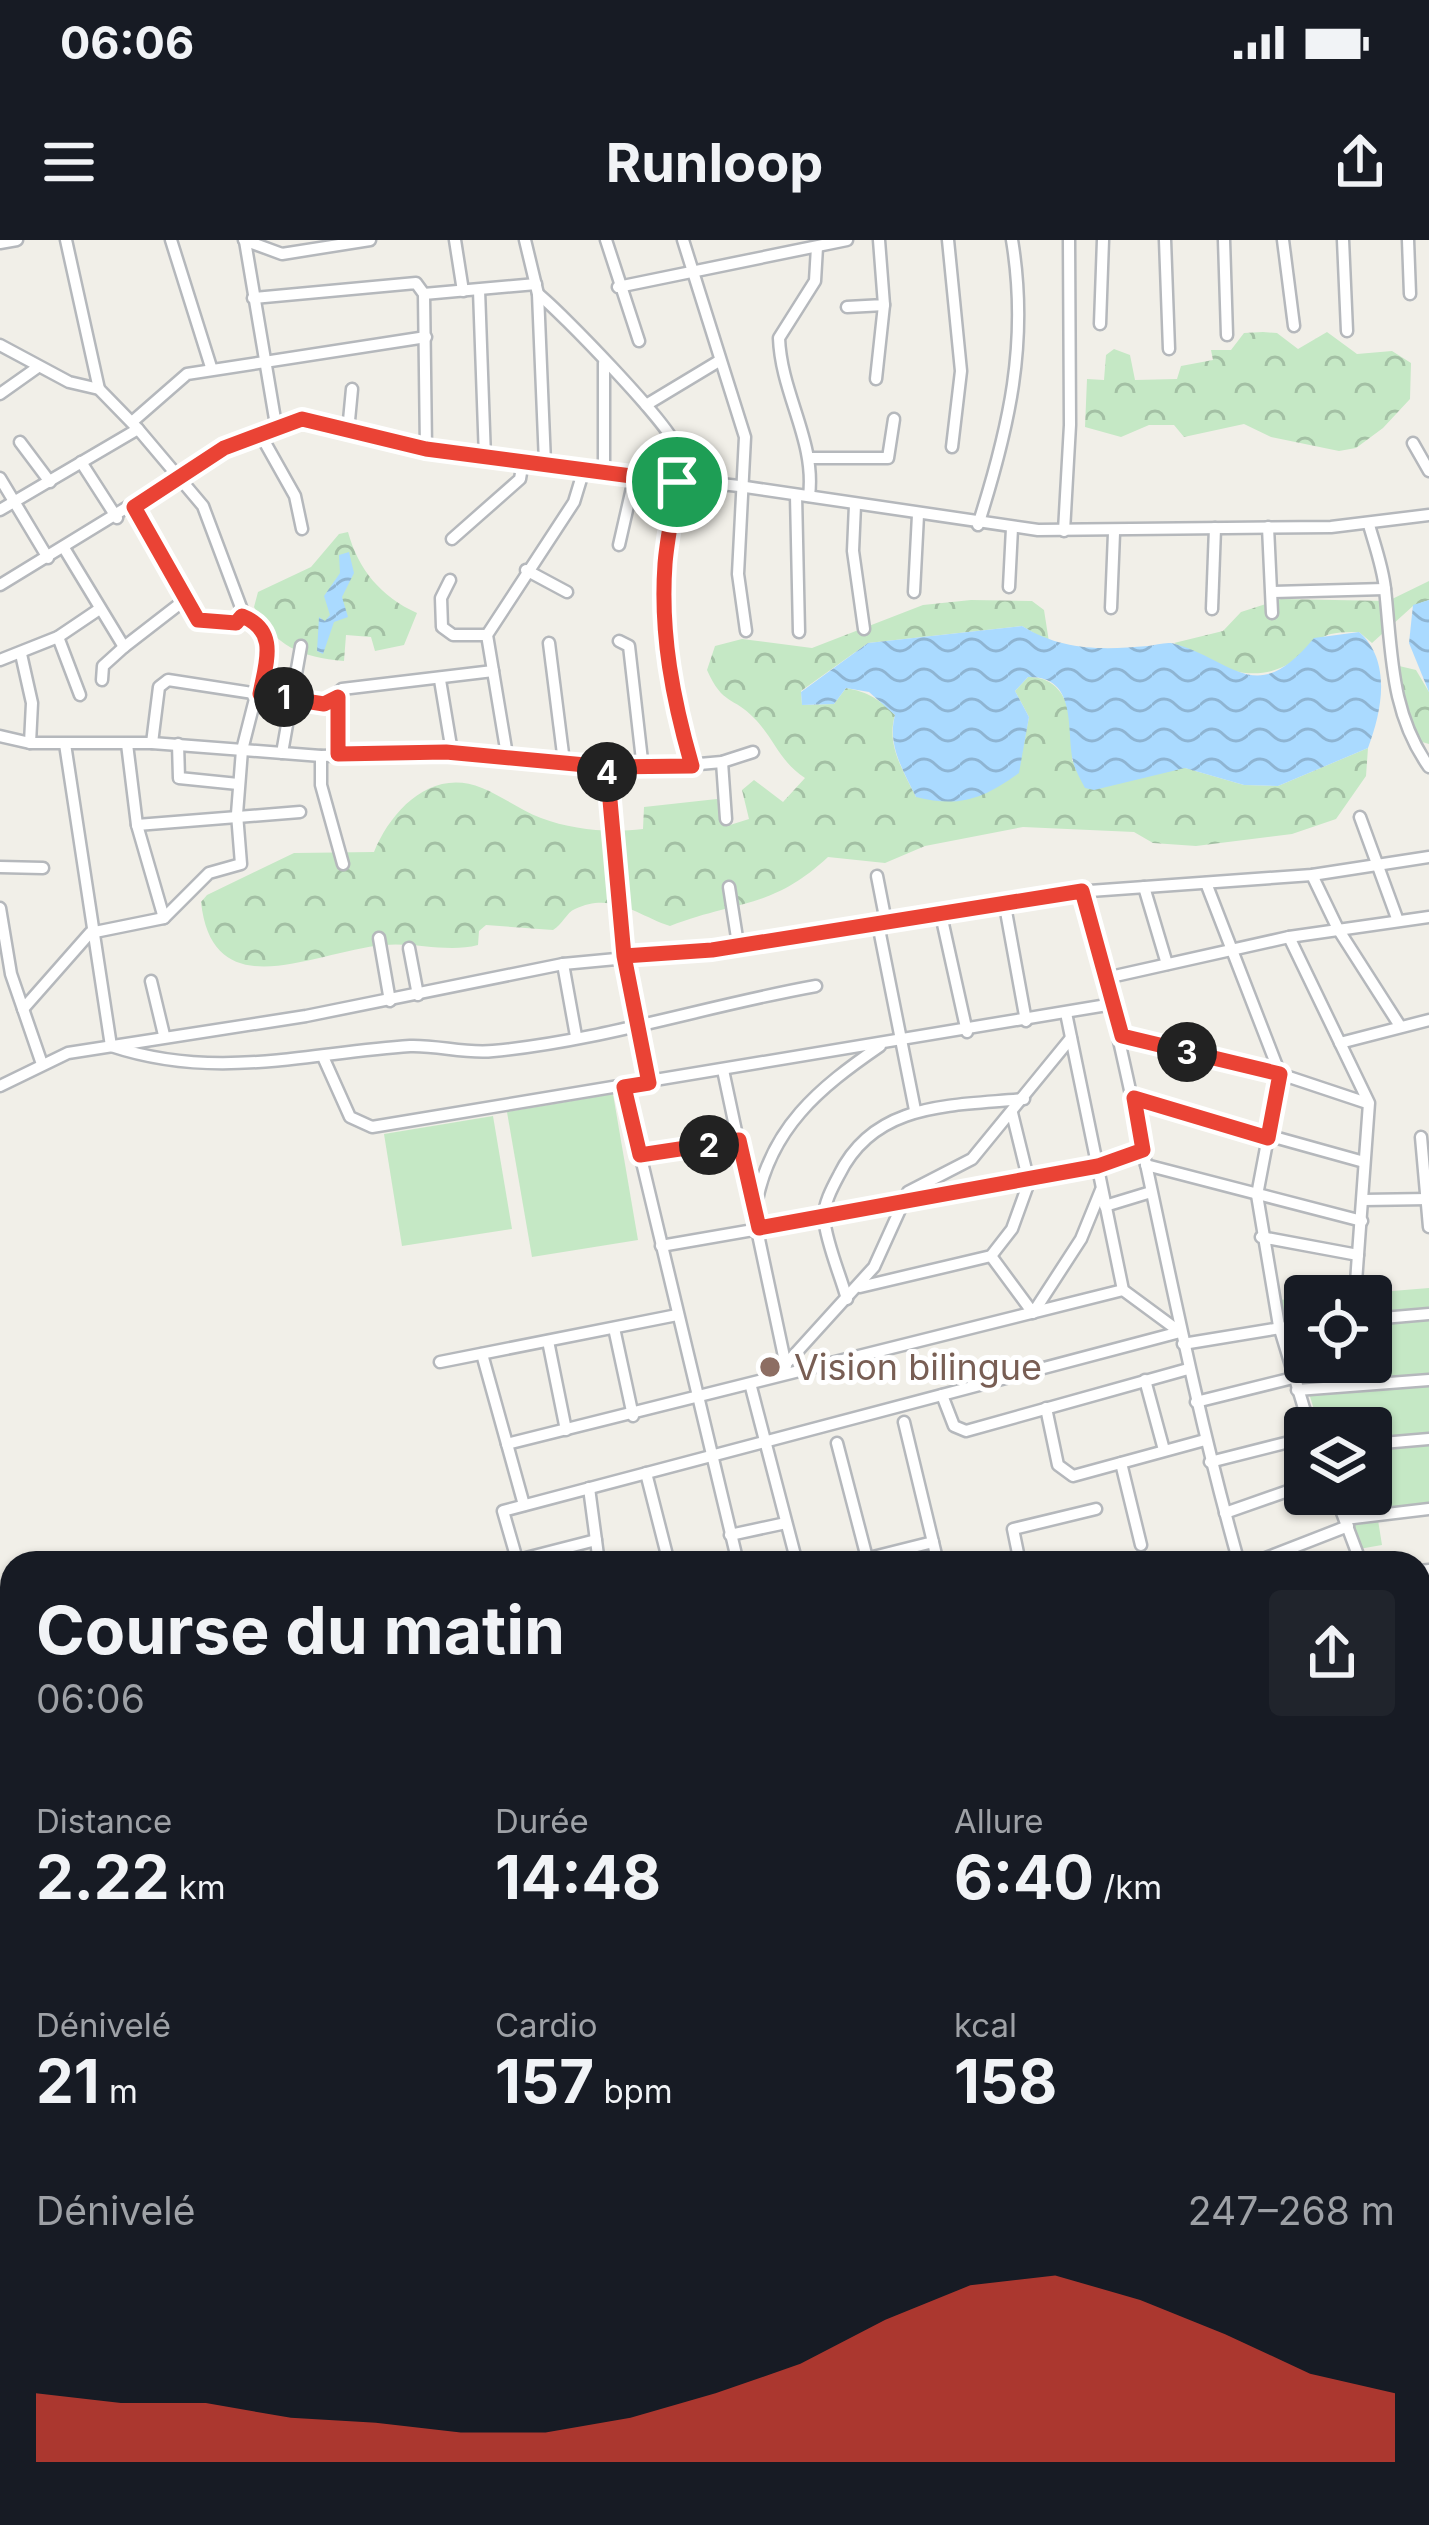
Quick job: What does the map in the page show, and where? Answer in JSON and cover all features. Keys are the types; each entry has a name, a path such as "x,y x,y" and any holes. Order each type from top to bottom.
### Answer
{"street":[{"path":"0,244 17,240"},
{"path":"67,240 99,389"},
{"path":"171,240 211,368"},
{"path":"276,425 244,240 282,254 370,240"},
{"path":"455,240 463,291"},
{"path":"526,240 537,289 544,463"},
{"path":"605,240 639,340"},
{"path":"682,240 745,437 737,574 746,631"},
{"path":"618,287 792,246 817,247 847,240"},
{"path":"876,379 884,305 879,240"},
{"path":"948,240 961,371 952,447"},
{"path":"978,524 1018,375 1019,300 1012,240"},
{"path":"1064,531 1070,425 1069,240"},
{"path":"1100,324 1103,240"},
{"path":"1165,240 1169,349"},
{"path":"1224,240 1227,334"},
{"path":"1283,240 1294,326"},
{"path":"1343,240 1347,331"},
{"path":"1408,240 1410,294"},
{"path":"799,632 802,495 811,458 793,407 779,338 815,281 817,247"},
{"path":"253,298 411,281 424,294 426,449"},
{"path":"424,294 537,289 646,405 674,442 677,482 665,562 664,615 674,695 692,766"},
{"path":"479,290 485,458"},
{"path":"847,308 884,305"},
{"path":"0,510 135,425 180,378 268,358 426,337"},
{"path":"0,345 38,367 99,389 135,425 180,476 213,528 242,616"},
{"path":"646,405 719,361"},
{"path":"604,363 604,470"},
{"path":"0,394 38,367"},
{"path":"348,431 352,388"},
{"path":"0,585 259,432 302,419 426,449 739,486 1012,528 1114,533 1370,526 1429,515"},
{"path":"811,458 888,458 894,419"},
{"path":"259,432 296,496 302,529"},
{"path":"20,442 50,482"},
{"path":"1413,443 1429,472"},
{"path":"452,539 520,479 524,461"},
{"path":"81,462 117,518"},
{"path":"507,755 487,635 574,502 585,466"},
{"path":"619,545 635,475"},
{"path":"0,478 48,557"},
{"path":"855,505 853,551 863,629"},
{"path":"134,507 204,623 236,623 242,616"},
{"path":"914,592 918,514"},
{"path":"1370,526 1385,589 1394,684 1410,738 1429,767"},
{"path":"1268,527 1272,613"},
{"path":"1009,587 1012,528"},
{"path":"1212,609 1215,528"},
{"path":"1111,608 1114,533"},
{"path":"64,548 124,647"},
{"path":"526,571 567,592"},
{"path":"450,580 441,598 442,627 453,634 487,635"},
{"path":"1273,592 1385,589"},
{"path":"102,680 103,666 186,599"},
{"path":"0,659 58,637 98,610"},
{"path":"23,1009 90,933 164,918 209,873 241,865 237,814 242,750 260,694 269,644 255,621 242,616"},
{"path":"58,637 80,695"},
{"path":"619,641 629,646 643,769"},
{"path":"549,643 564,762"},
{"path":"282,753 301,646"},
{"path":"21,654 32,703 30,743"},
{"path":"338,754 342,689 493,671"},
{"path":"440,680 452,752"},
{"path":"152,743 163,682 324,704 338,697"},
{"path":"0,736 30,743 152,743 321,756 452,752 643,769 722,762 753,752"},
{"path":"64,744 111,1046"},
{"path":"127,744 137,825 164,918"},
{"path":"178,745 179,778 238,784"},
{"path":"321,756 320,785 343,864"},
{"path":"722,762 726,819"},
{"path":"607,767 624,956 649,1083"},
{"path":"137,825 300,812"},
{"path":"1360,817 1398,921"},
{"path":"0,1086 68,1053 418,995 563,964 738,944 1082,891 1312,875 1429,857"},
{"path":"0,867 43,868"},
{"path":"1312,875 1338,929 1400,1026"},
{"path":"877,876 899,1042 914,1110"},
{"path":"1206,884 1280,1074 1257,1196 1279,1326 1303,1407"},
{"path":"729,886 738,944"},
{"path":"1144,887 1167,964"},
{"path":"1082,891 1122,1036 1181,1338 1236,1551"},
{"path":"1005,906 1026,1021"},
{"path":"0,908 2,940 42,1064"},
{"path":"941,915 967,1032"},
{"path":"1106,978 1289,937 1429,916"},
{"path":"1289,937 1369,1103 1357,1275"},
{"path":"379,938 390,1000"},
{"path":"410,948 418,995"},
{"path":"563,964 576,1036"},
{"path":"151,981 164,1035"},
{"path":"111,1046 217,1064 324,1060 408,1046 493,1051 816,986"},
{"path":"324,1060 350,1117 372,1126 967,1032 1113,1004"},
{"path":"1066,1013 1123,1290 1181,1338"},
{"path":"1340,1043 1429,1020"},
{"path":"1122,1036 1280,1074 1369,1103"},
{"path":"786,1371 881,1257 901,1204 927,1179 972,1159 1071,1038"},
{"path":"755,1211 759,1187 792,1118 813,1094 883,1045"},
{"path":"723,1070 786,1371"},
{"path":"624,1087 735,1551"},
{"path":"1134,1098 1364,1162"},
{"path":"847,1299 824,1217 840,1171 855,1149 892,1119 914,1110 1024,1099"},
{"path":"858,1288 991,1256 1012,1229 1029,1182 1012,1112"},
{"path":"1421,1137 1429,1227"},
{"path":"640,1155 739,1140"},
{"path":"661,1246 1029,1182 1143,1150"},
{"path":"1146,1166 1362,1221"},
{"path":"1033,1313 1081,1239 1102,1189"},
{"path":"1105,1205 1151,1192"},
{"path":"1363,1201 1428,1199"},
{"path":"1261,1237 1358,1255"},
{"path":"991,1256 1033,1313"},
{"path":"507,1444 697,1401 751,1387 786,1371 1123,1290"},
{"path":"1392,1317 1429,1314"},
{"path":"440,1362 677,1315"},
{"path":"515,1551 503,1510 1181,1338 1284,1326"},
{"path":"614,1328 632,1415"},
{"path":"548,1341 566,1430"},
{"path":"482,1354 524,1505"},
{"path":"942,1395 954,1426 966,1431 1188,1369"},
{"path":"1145,1380 1165,1450"},
{"path":"1196,1402 1295,1384 1429,1380"},
{"path":"751,1387 794,1551"},
{"path":"1046,1408 1058,1465 1064,1472 1080,1475 1205,1441"},
{"path":"904,1422 935,1551"},
{"path":"1392,1442 1429,1439"},
{"path":"837,1443 865,1551"},
{"path":"1210,1462 1284,1443"},
{"path":"1121,1463 1141,1545"},
{"path":"646,1473 666,1551"},
{"path":"589,1488 597,1551"},
{"path":"1225,1513 1284,1492"},
{"path":"1017,1551 1012,1529 1096,1508"},
{"path":"1281,1551 1346,1523 1429,1509"},
{"path":"1343,1515 1356,1551"},
{"path":"730,1535 786,1522"},
{"path":"555,1551 596,1540"},
{"path":"896,1551 933,1542"}],"green space":[{"path":"1327,332 1357,354 1392,351 1411,363 1410,399 1356,448 1339,451 1271,437 1244,424 1184,437 1174,425 1149,425 1121,437 1085,427 1087,379 1104,380 1106,355 1114,349 1130,355 1135,380 1177,379 1181,366 1213,360 1211,350 1231,350 1244,333 1277,333 1298,349"},
{"path":"348,532 373,580 392,599 417,613 404,645 375,651 371,637 346,635 344,661 302,653 280,641 262,621 254,607 258,592 311,567 339,534"},
{"path":"1429,581 1429,600 1413,606 1372,643 1359,632 1333,633 1276,670 1231,670 1174,643 1223,631 1241,612 1281,599 1388,601"},
{"path":"1032,601 1044,610 1049,642 1022,626 868,643 801,691 802,705 834,704 846,688 867,694 889,709 895,715 897,757 916,797 1018,773 1029,717 1015,691 1028,677 1043,679 1062,695 1070,719 1072,761 1185,768 1244,785 1278,786 1368,748 1366,776 1336,819 1292,834 1196,846 1153,843 1134,832 1023,827 925,846 885,863 828,857 770,895 670,926 625,907 588,904 572,911 553,930 486,925 479,931 478,945 384,945 271,966 246,965 225,955 209,935 201,902 207,895 294,853 374,852 402,808 446,783 482,788 541,818 591,829 643,829 644,807 726,798 730,825 749,819 742,790 754,780 783,802 805,778 754,718 718,690 707,670 715,646 742,639 812,648 923,605"},
{"path":"1395,665 1416,670 1429,692 1429,744 1415,740"},
{"path":"613,1094 638,1240 532,1257 507,1112"},
{"path":"493,1116 512,1229 402,1246 384,1134"},
{"path":"1429,1288 1429,1514 1378,1520 1382,1545 1359,1549 1348,1515 1392,1515 1392,1407 1313,1407 1306,1383 1392,1383 1392,1291"}],"water":[{"path":"349,552 354,573 342,597 348,617 334,622 323,654 317,651 319,617 325,621 330,615 324,596 340,573 339,555"},
{"path":"1429,600 1429,692 1409,643 1413,605"},
{"path":"1022,626 1083,647 1172,643 1244,674 1260,675 1294,659 1314,638 1359,632 1380,672 1373,734 1368,748 1278,786 1244,785 1185,768 1094,790 1085,788 1074,764 1062,695 1044,679 1028,677 1015,691 1029,717 1019,773 982,795 945,802 916,797 895,747 895,715 869,692 846,688 834,704 802,705 801,692 868,643"}],"place":[{"name":"Vision bilingue","path":"770,1367"}],"route":[{"path":"677,482 585,466 426,449 302,419 224,448 134,507 198,620 236,623 242,616 263,630 269,644 260,694 324,704 338,697 338,754 446,752 607,767 624,956 649,1083 624,1087 640,1155 739,1140 759,1228 1098,1166 1143,1150 1134,1098 1268,1138 1280,1074 1122,1036 1082,891 712,950 624,956 615,880 607,767 692,766 670,678 664,615 665,562 677,482"}]}
